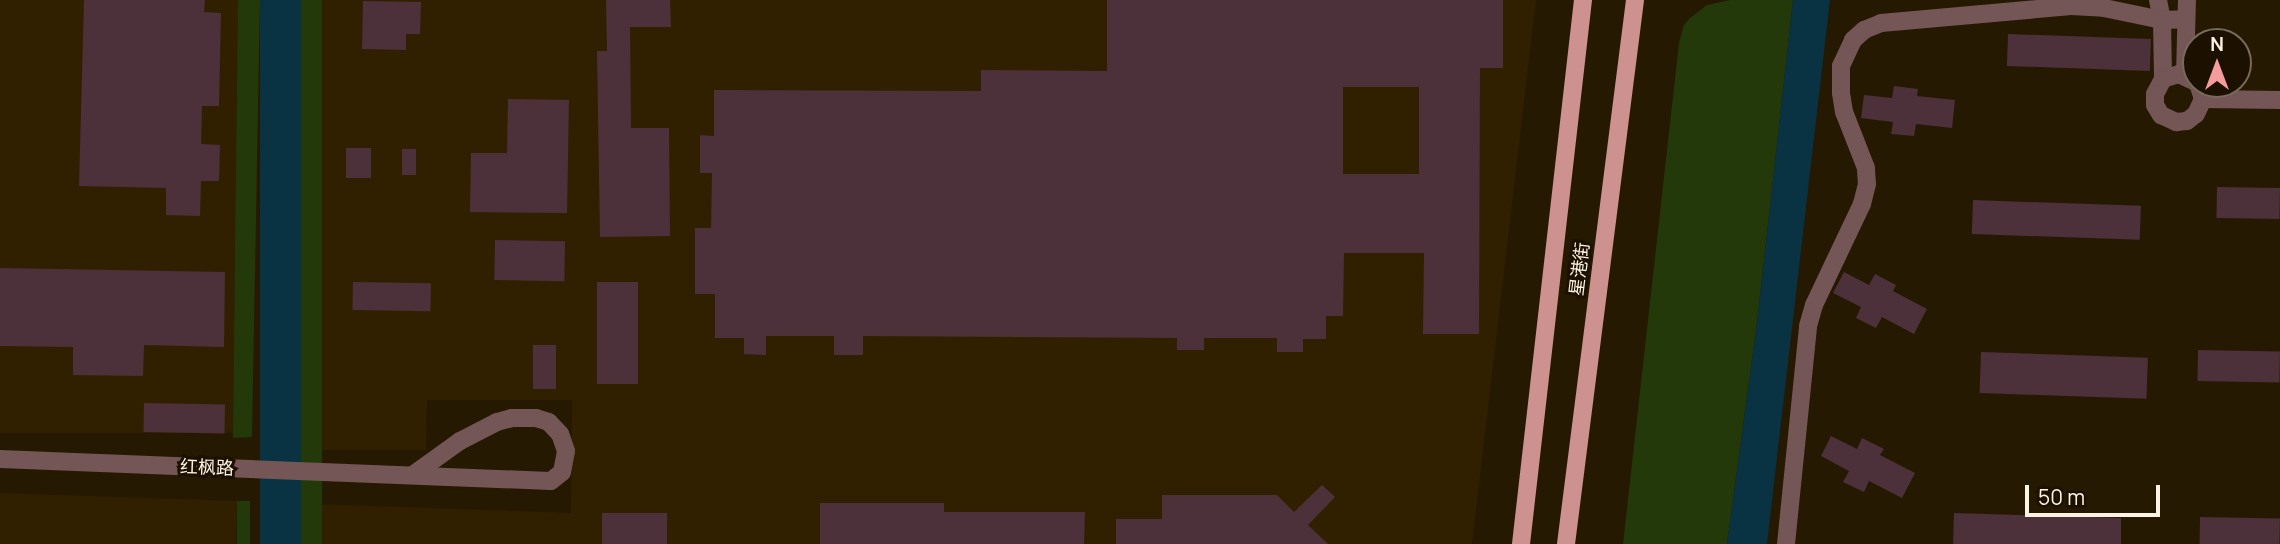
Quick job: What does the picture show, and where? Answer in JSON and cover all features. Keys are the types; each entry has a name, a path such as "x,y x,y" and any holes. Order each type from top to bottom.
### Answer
{"main road":[{"name":"星港街","path":"1521,544 1583,0"},
{"name":"星港街","path":"1566,544 1635,0"}],"street":[{"path":"2158,0 2162,20 2163,79 2155,94 2155,105 2161,115 2170,121 2182,122 2192,118 2200,110 2198,98"},
{"path":"2187,28 2188,0"},
{"path":"1786,544 1808,327 1814,305 1862,204 1867,184 1866,168 1844,112 1840,93 1841,66 1850,44 1864,30 1881,23 2071,6 2104,8 2162,20 2186,19"},
{"path":"2163,79 2174,75 2182,79"},
{"path":"2252,95 2280,100"},
{"name":"红枫路","path":"0,459 551,481 562,472 566,451 560,434 549,422 536,418 512,418 482,429 414,474"}],"shaded area":[{"path":"0,0 238,0 238,433 0,433"},
{"path":"322,0 1536,0 1472,544 312,544 313,504 571,513 572,400 427,400 426,450 314,450"},
{"path":"0,493 237,501 236,544 0,544"}],"green space":[{"path":"238,0 260,0 252,437 233,438"},
{"path":"301,0 322,0 322,544 301,544"},
{"path":"1730,0 1793,0 1757,323 1727,544 1623,544 1679,43 1684,25 1690,18 1707,5"},
{"path":"237,501 250,501 250,544 237,544"}],"water":[{"path":"260,0 301,0 301,544 260,544"},
{"path":"1793,0 1830,0 1767,544 1727,544 1757,323"}],"building":[{"path":"84,0 205,0 204,12 221,13 219,106 202,106 201,144 220,145 219,181 201,181 200,216 166,215 166,188 79,186"},
{"path":"606,0 670,0 671,27 630,27 631,128 669,128 670,236 600,237 597,51 607,51"},
{"path":"1107,0 1503,0 1503,68 1480,68 1479,334 1423,334 1424,253 1344,253 1343,316 1326,316 1326,339 1303,339 1303,352 1277,352 1277,338 1204,338 1204,350 1177,350 1177,338 863,336 863,355 834,355 834,336 766,336 766,355 744,354 744,338 715,338 715,294 695,294 695,228 711,228 712,173 700,173 700,135 714,136 714,90 981,91 981,70 1107,71","holes":["1343,87 1419,87 1419,174 1343,174"]},
{"path":"363,1 421,2 420,34 406,34 406,50 362,49"},
{"path":"2008,34 2151,39 2150,71 2007,66"},
{"path":"1894,86 1918,89 1917,96 1955,100 1952,128 1916,124 1914,136 1891,134 1893,122 1861,118 1864,95 1892,98"},
{"path":"508,99 569,100 567,213 470,212 471,153 507,153"},
{"path":"346,148 371,148 371,178 346,178"},
{"path":"402,149 416,149 416,175 402,175"},
{"path":"2217,187 2280,188 2279,219 2216,218"},
{"path":"1973,200 2141,206 2140,240 1972,234"},
{"path":"495,240 565,241 564,281 494,280"},
{"path":"0,268 225,272 224,347 144,345 143,376 73,375 73,347 0,346"},
{"path":"1844,272 1869,285 1875,274 1896,285 1893,291 1927,309 1914,334 1882,317 1876,328 1856,318 1861,307 1833,293"},
{"path":"353,282 431,283 430,311 353,310"},
{"path":"597,282 638,282 638,384 597,384"},
{"path":"533,345 556,345 556,389 533,389"},
{"path":"2198,350 2280,351 2279,382 2197,381"},
{"path":"1981,352 2148,358 2146,399 1980,393"},
{"path":"144,403 225,404 224,433 143,432"},
{"path":"1831,436 1857,449 1862,438 1884,449 1880,455 1915,473 1902,498 1869,481 1864,492 1843,482 1849,471 1821,456"},
{"path":"1322,485 1335,497 1308,525 1328,544 1116,544 1116,519 1162,519 1162,495 1277,495 1294,512"},
{"path":"820,503 944,503 944,512 1085,512 1084,544 820,544"},
{"path":"602,513 667,513 667,544 602,544"},
{"path":"1954,513 2121,518 2121,544 1953,544"},
{"path":"2200,517 2280,518 2280,544 2200,544"}]}
